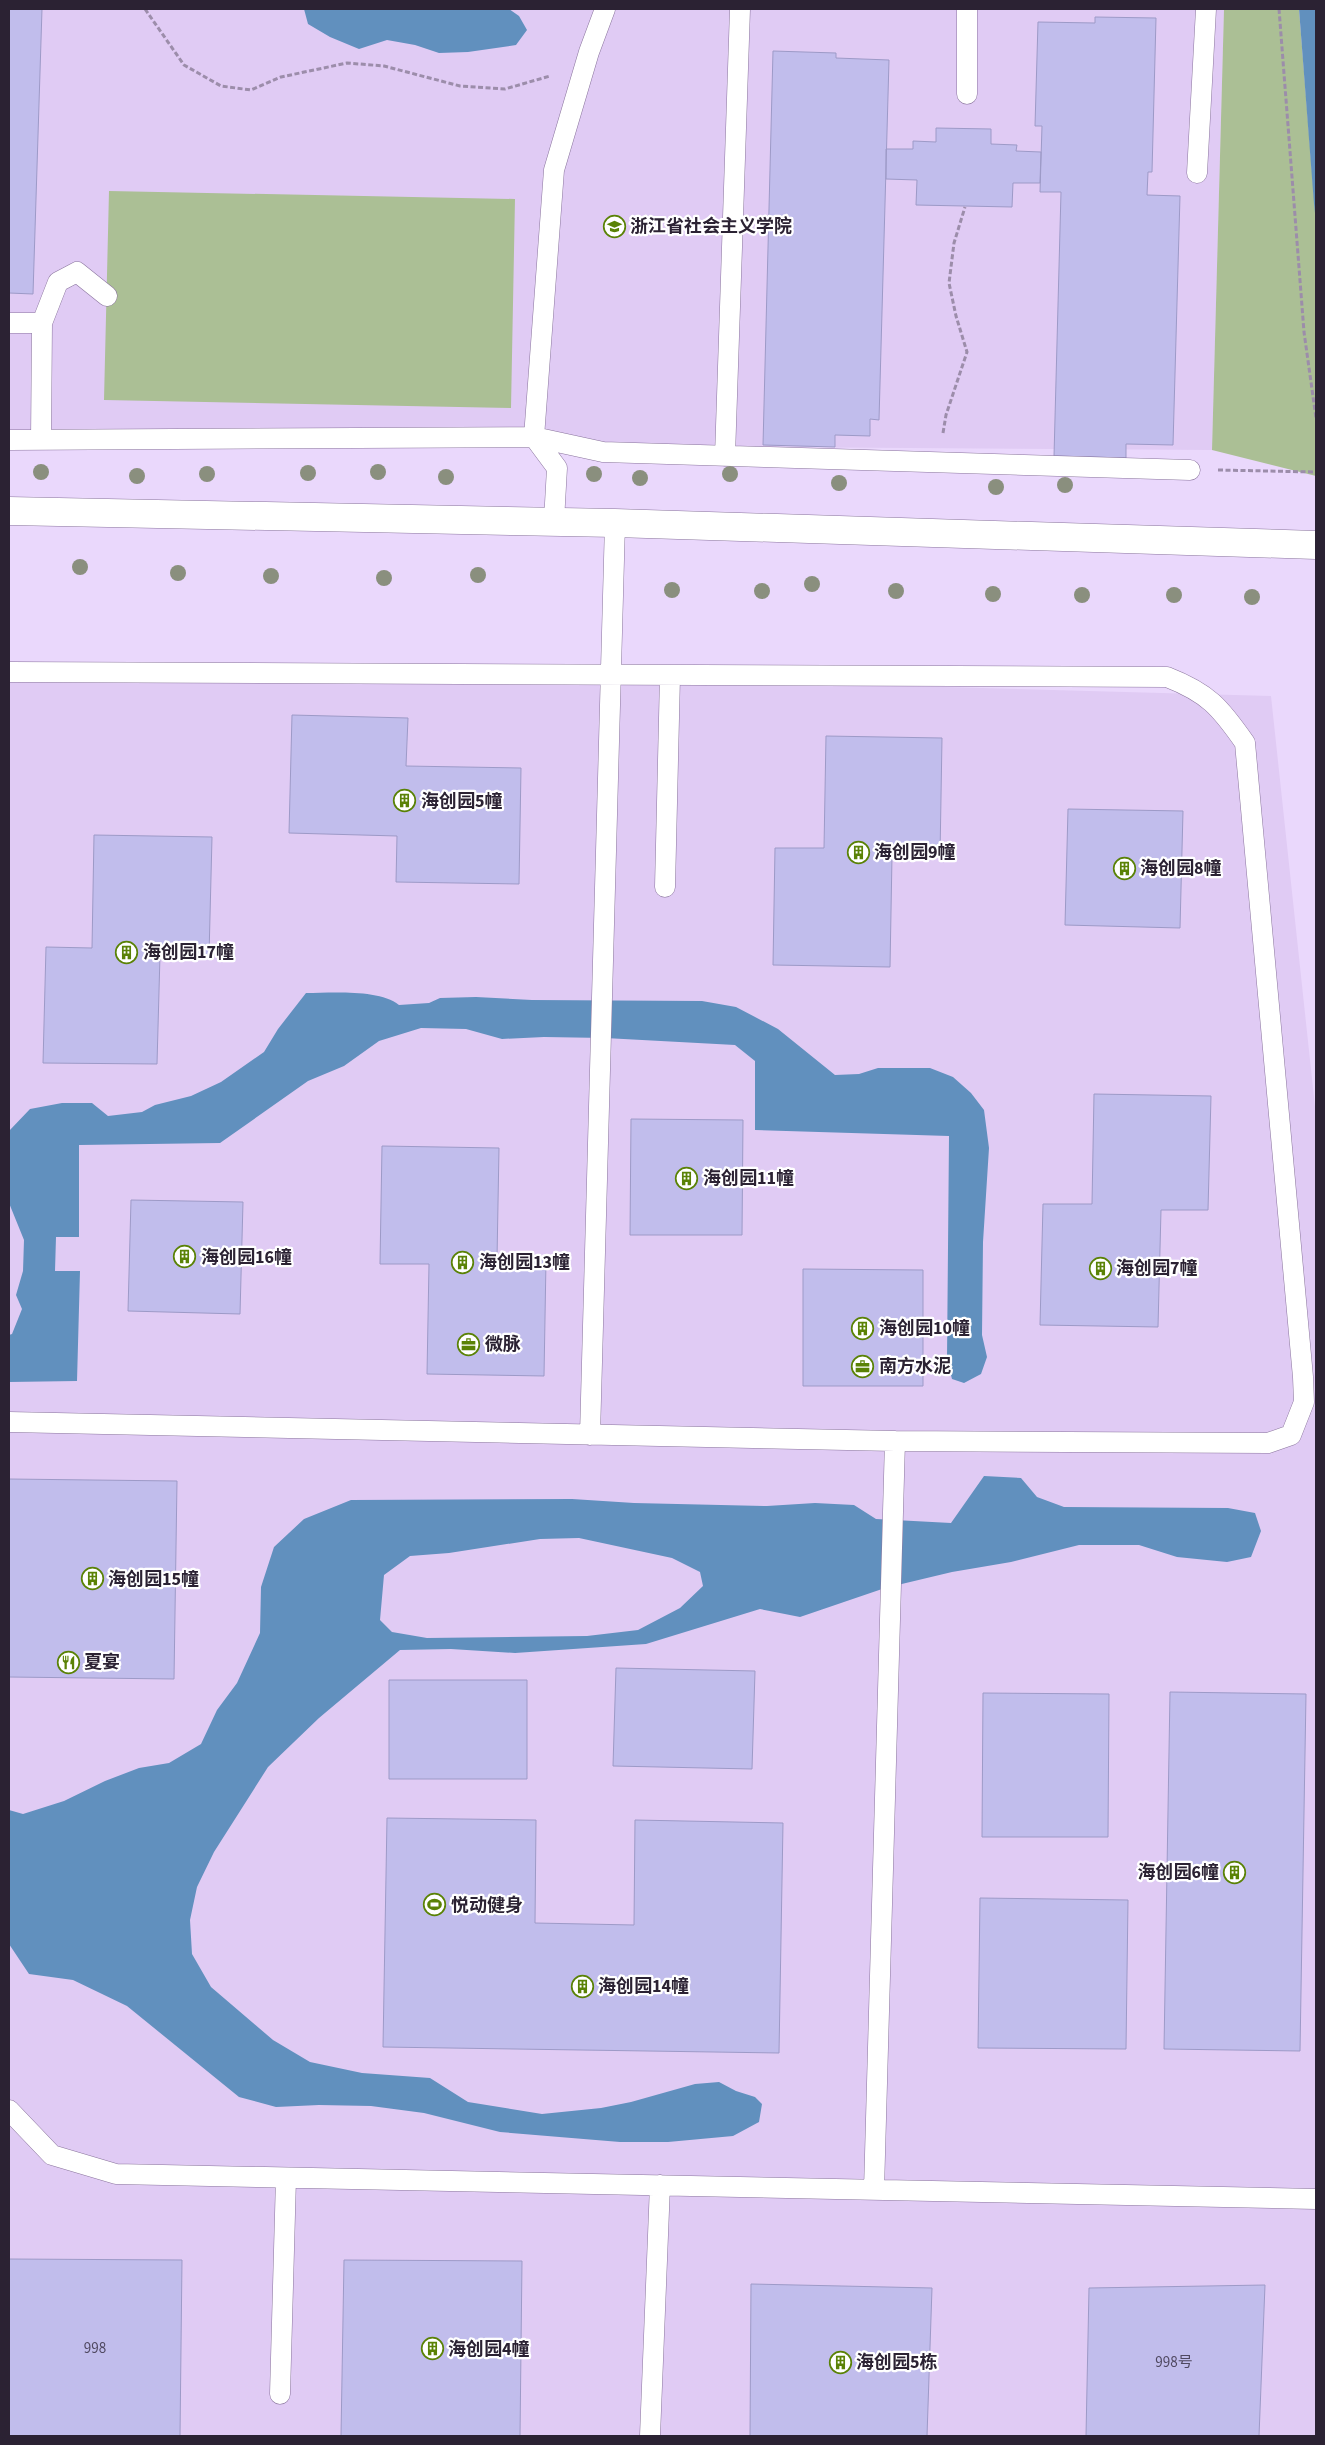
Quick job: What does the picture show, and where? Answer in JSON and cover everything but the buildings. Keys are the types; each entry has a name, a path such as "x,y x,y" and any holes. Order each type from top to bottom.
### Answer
{"street":[{"path":"9,511 554,521 1263,545 1316,545"}],"lane":[{"path":"554,521 557,468 534,437 554,170 605,9"},
{"path":"725,456 740,9"},
{"path":"967,9 967,94"},
{"path":"1197,174 1206,9"},
{"path":"41,440 42,323 58,282 77,272 107,296"},
{"path":"9,323 42,323"},
{"path":"9,440 534,437 604,452 938,464 1190,470"},
{"path":"590,1435 602,1072 615,523"},
{"path":"9,672 1167,677 1193,687 1224,712 1245,743 1304,1402 1290,1434 1268,1443 895,1441 9,1422"},
{"path":"665,887 670,676"},
{"path":"874,2190 895,1441"},
{"path":"9,2110 52,2154 116,2174 1316,2199"},
{"path":"280,2394 286,2178"},
{"path":"650,2436 660,2185"}],"path":[{"path":"145,9 184,65 221,86 251,90 281,77 347,63 384,66 460,86 505,90 570,69 590,52"},
{"path":"1279,9 1304,332 1316,418"},
{"path":"938,464 946,415 967,352 956,316 949,283 954,243 965,207"},
{"path":"1190,470 1316,472"}],"shaded area":[{"name":"浙江省社会主义学院","path":"9,9 1224,9 1212,450 9,442"},
{"path":"9,661 1271,696 1316,1116 1316,2436 9,2436"}],"green space":[{"path":"1224,9 1299,9 1316,222 1316,476 1212,450"},
{"path":"109,191 515,199 511,408 104,400"}],"water":[{"path":"304,9 509,9 519,16 527,30 516,45 468,52 439,53 415,45 387,40 359,49 330,37 308,24"},
{"path":"1299,9 1316,9 1316,222 1314,204"},
{"path":"306,993 367,994 380,996 399,1005 429,1003 440,998 476,997 532,1000 702,1001 736,1007 778,1029 835,1075 859,1074 878,1068 930,1068 953,1077 971,1093 984,1110 989,1148 983,1242 982,1335 987,1357 981,1374 964,1383 952,1379 947,1360 949,1136 755,1130 755,1061 735,1045 605,1038 544,1037 502,1039 466,1029 421,1028 379,1041 344,1066 308,1081 220,1143 79,1145 79,1237 56,1237 55,1271 80,1271 77,1381 9,1382 9,1335 12,1334 22,1309 16,1295 23,1271 24,1240 9,1203 9,1131 30,1109 62,1103 92,1103 108,1116 142,1112 155,1105 191,1096 221,1082 264,1052 278,1029"},
{"path":"984,1476 1021,1478 1037,1497 1064,1507 1228,1508 1255,1513 1261,1531 1251,1557 1227,1562 1177,1557 1139,1545 1079,1545 1011,1562 952,1572 885,1588 800,1617 760,1609 646,1644 515,1653 451,1649 400,1650 319,1718 268,1767 214,1852 197,1887 190,1920 192,1954 211,1987 273,2040 310,2062 362,2073 430,2078 468,2102 542,2114 601,2108 631,2102 695,2084 719,2082 736,2091 755,2097 762,2104 759,2122 733,2136 668,2142 620,2142 500,2132 424,2113 371,2106 319,2105 276,2107 239,2097 127,2006 73,1980 29,1974 9,1944 9,1810 23,1814 64,1801 105,1781 139,1768 169,1763 201,1744 217,1710 237,1683 260,1633 261,1587 274,1547 304,1519 351,1500 572,1499 634,1503 767,1506 815,1503 854,1505 876,1519 951,1523","holes":["579,1538 672,1558 700,1572 703,1586 680,1608 638,1630 587,1636 427,1638 392,1632 380,1620 384,1575 410,1556 449,1553 540,1539"]}],"place":[{"name":"浙江省社会主义学院","path":"614,226"},
{"name":"海创园5幢","path":"405,801"},
{"name":"海创园9幢","path":"858,852"},
{"name":"海创园8幢","path":"1124,868"},
{"name":"海创园17幢","path":"127,952"},
{"name":"海创园11幢","path":"687,1178"},
{"name":"海创园16幢","path":"185,1257"},
{"name":"海创园13幢","path":"463,1262"},
{"name":"海创园7幢","path":"1100,1268"},
{"name":"海创园10幢","path":"863,1328"},
{"name":"微脉","path":"469,1344"},
{"name":"南方水泥","path":"863,1366"},
{"name":"海创园15幢","path":"92,1579"},
{"name":"夏宴","path":"68,1662"},
{"name":"海创园6幢","path":"1235,1872"},
{"name":"悦动健身","path":"435,1905"},
{"name":"海创园14幢","path":"582,1986"},
{"name":"海创园4幢","path":"432,2349"},
{"name":"海创园5栋","path":"840,2362"}]}
